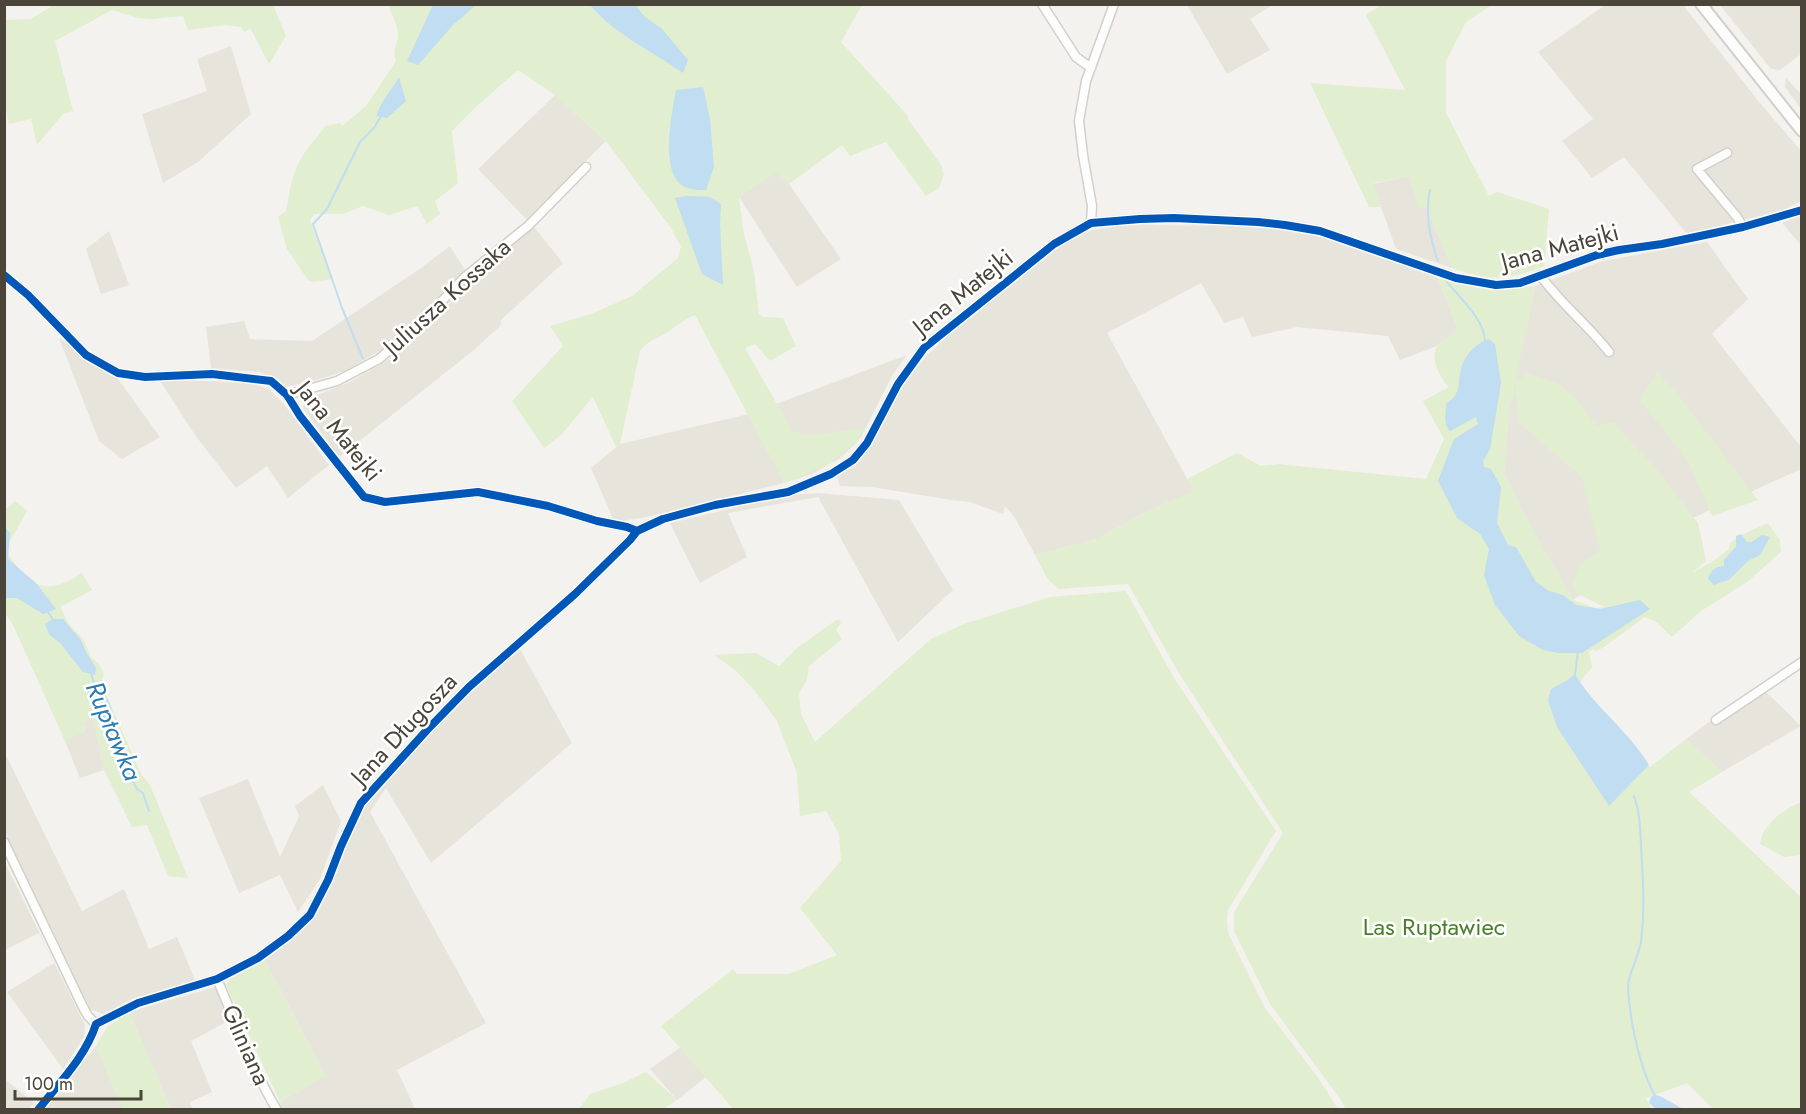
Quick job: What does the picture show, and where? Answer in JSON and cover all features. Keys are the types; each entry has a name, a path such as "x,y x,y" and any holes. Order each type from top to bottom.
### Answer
{"street":[{"path":"1042,4 1076,57 1091,68"},
{"path":"1090,223 1092,206 1079,121 1086,81 1114,4"},
{"path":"1701,4 1802,131"},
{"path":"1727,153 1697,169 1743,227"},
{"name":"Juliusza Kossaka","path":"287,395 337,381 379,359 422,322 465,277 528,226 586,167"},
{"name":"Jana Matejki","path":"4,275 28,295 86,355 118,373 146,377 212,374 271,381 287,395 300,416 364,497 385,502 478,492 548,506 637,531 663,519 705,508 788,492 831,474 853,460 867,443 898,384 924,348 1054,244 1090,223 1174,218 1258,222 1320,231 1456,278 1487,284 1520,283 1597,255 1743,227 1802,210"},
{"path":"1540,275 1609,352"},
{"name":"Jana Długosza","path":"96,1023 138,1003 217,979 267,952 288,936 310,915 328,880 361,802 469,687 575,594 637,531"},
{"path":"1716,720 1802,663"},
{"path":"4,842 83,1007 96,1023 90,1041 38,1110"},
{"name":"Gliniana","path":"217,979 253,1064 277,1110"}],"shaded area":[{"path":"1187,5 1273,5 1250,19 1270,50 1227,74"},
{"path":"1605,5 1683,5 1801,151 1801,201 1783,210 1687,234 1624,157 1592,178 1562,141 1593,119 1538,52"},
{"path":"1720,5 1801,5 1801,54 1780,70 1771,69"},
{"path":"231,46 251,114 198,162 163,183 142,114 207,91 197,59"},
{"path":"1786,78 1801,94 1801,109 1785,87"},
{"path":"555,95 606,141 527,220 478,169"},
{"path":"777,171 789,184 841,259 797,287 739,197"},
{"path":"1409,176 1418,207 1427,208 1452,268 1396,249 1373,184"},
{"path":"1802,216 1801,245 1782,223"},
{"path":"1137,225 1234,226 1276,229 1321,237 1437,276 1458,329 1437,346 1400,360 1388,336 1297,327 1252,337 1243,317 1224,323 1201,283 1107,333 1194,491 1148,511 1096,539 1035,555 1015,518 1005,506 1003,514 970,502 872,487 840,486 836,475 847,469 866,452 903,380 969,317 1067,240 1093,230"},
{"path":"534,227 563,263 500,321 502,324 474,350 339,457 303,408 305,400 350,382 408,346 472,277"},
{"path":"109,231 129,285 101,294 86,249"},
{"path":"1707,242 1748,299 1712,334 1801,447 1801,469 1691,519 1573,600 1522,511 1504,472 1509,412 1535,286 1603,261"},
{"path":"450,246 465,270 400,336 345,371 286,387 259,372 211,368 206,327 244,321 250,339 312,341"},
{"path":"59,338 118,379 160,437 122,459 99,441"},
{"path":"907,355 893,374 861,437 840,458 812,474 647,517 621,521 613,519 591,468 620,444 749,414"},
{"path":"160,381 253,384 269,389 284,404 329,465 288,498 267,466 236,488 195,435"},
{"path":"818,493 899,500 953,590 898,642 818,497 728,513 747,557 700,583 670,523 788,495"},
{"path":"520,649 572,743 431,863 386,788 370,812 486,1023 397,1070 415,1109 282,1109 280,1102 325,1076 265,960 298,935 319,907 333,882 353,825 367,801 468,694"},
{"path":"1763,689 1801,726 1722,772 1686,739 1728,708"},
{"path":"93,717 104,770 80,778 65,741 86,730 83,722"},
{"path":"4,751 82,911 124,889 149,949 177,937 195,980 132,999 103,1014 90,1009 5,832"},
{"path":"248,779 280,857 299,816 295,806 323,785 341,821 320,879 298,912 280,875 239,893 199,798"},
{"path":"4,861 85,1025 84,1037 63,1069 7,992 54,963 39,933 5,950"},
{"path":"215,987 230,1020 191,1041 212,1092 190,1102 193,1109 171,1109 129,1012"},
{"path":"96,1046 123,1109 44,1110 60,1089"},
{"path":"681,1047 706,1077 677,1100 650,1069"},
{"path":"5,1079 34,1103 29,1109 5,1109"}],"green space":[{"path":"55,4 276,5 274,7 286,36 269,64 250,28 244,33 242,27 225,25 188,30 183,16 138,18 112,10 55,41 73,111 63,114 37,145 31,119 9,124 4,103 5,20 31,19"},
{"path":"388,5 862,5 841,42 909,117 908,119 942,166 944,174 939,188 926,196 886,142 850,156 842,145 789,184 777,172 739,197 744,234 754,272 759,314 763,317 783,318 796,346 770,361 755,344 745,348 793,432 811,435 865,428 856,443 828,465 784,483 695,315 650,342 640,351 620,444 616,447 593,397 560,436 544,448 512,401 563,346 550,326 591,314 632,296 678,258 681,247 671,228 606,141 555,95 518,70 452,131 458,183 435,201 440,214 427,224 417,206 389,215 363,206 343,214 314,214 310,220 332,279 313,282 308,280 287,249 278,217 286,211 294,173 307,149 325,126 340,123 342,126 366,106 396,61 394,50 398,34"},
{"path":"1381,5 1492,5 1466,22 1446,61 1446,113 1489,196 1497,192 1549,209 1544,266 1509,277 1498,278 1452,268 1427,208 1418,208 1409,176 1374,183 1382,207 1369,207 1310,83 1405,90 1366,15"},
{"name":"Las Ruptawiec","path":"1437,276 1493,291 1535,286 1516,381 1528,373 1561,385 1579,402 1596,426 1613,422 1657,470 1698,523 1706,561 1692,573 1729,549 1730,543 1768,523 1780,540 1781,552 1747,582 1701,611 1672,637 1655,621 1645,617 1604,647 1596,651 1593,649 1589,652 1592,667 1579,683 1640,763 1650,767 1686,739 1722,772 1689,792 1801,897 1801,1109 1713,1109 1687,1083 1638,1101 1646,1099 1652,1109 1345,1109 1270,1004 1234,931 1234,912 1283,833 1180,675 1128,584 1058,589 1047,578 1035,555 1096,539 1148,511 1193,491 1187,479 1237,453 1261,466 1278,464 1426,479 1444,439 1423,401 1449,387 1436,367 1435,355 1439,344 1458,329","holes":["1515,384 1518,422 1582,477 1600,551 1580,564 1571,585 1576,593 1604,607 1596,608 1573,600 1522,511 1504,472 1509,412"]},
{"path":"1658,373 1679,396 1758,500 1712,516 1688,461 1639,399"},
{"path":"15,501 27,511 5,550 5,510"},
{"path":"5,550 22,572 38,584 56,585 82,573 92,590 61,608 68,623 83,639 91,657 99,664 104,674 102,680 105,692 141,774 150,785 188,878 168,876 147,825 132,827 104,770 93,717 83,722 86,730 65,741 13,625 5,613"},
{"path":"1126,591 1174,678 1276,831 1228,910 1228,933 1265,1008 1319,1079 1338,1109 733,1109 661,1026 733,969 737,974 789,974 837,955 800,908 841,861 839,834 826,811 800,816 797,773 777,721 755,691 735,670 714,655 756,653 779,666 796,649 839,619 841,623 836,630 842,639 809,666 807,679 799,694 801,714 815,742 931,639 964,624 1050,597"},
{"path":"1801,802 1801,855 1784,857 1760,844 1765,830 1775,818"},
{"path":"265,960 325,1076 280,1102 226,985 229,980"},
{"path":"129,1012 171,1109 123,1109 96,1046 108,1026"},
{"path":"646,1072 677,1100 663,1109 579,1109 590,1094 623,1083"}],"water":[{"path":"473,4 475,6 453,25 418,65 407,61 433,5"},
{"path":"590,5 635,5 645,17 662,29 688,60 683,73 610,25"},
{"path":"399,77 406,101 387,118 377,116 383,102"},
{"path":"703,87 710,119 714,167 706,190 694,190 678,182 672,172 670,128 676,90"},
{"path":"710,197 721,204 723,285 702,274 675,198"},
{"path":"1489,339 1495,344 1501,383 1490,449 1483,461 1484,467 1491,469 1501,487 1497,523 1508,545 1516,547 1536,582 1549,591 1563,595 1576,605 1600,609 1640,600 1650,609 1582,653 1558,653 1543,650 1519,636 1495,605 1484,575 1489,549 1480,534 1457,518 1438,481 1454,439 1478,424 1476,417 1450,431 1446,422 1446,404 1452,400 1457,391 1460,372 1466,357 1476,346"},
{"path":"5,527 10,533 8,559 36,583 56,609 43,614 17,598 5,598"},
{"path":"1741,534 1747,542 1752,542 1762,535 1770,537 1760,555 1748,561 1730,579 1714,585 1708,579 1710,573 1724,566 1724,560 1736,547 1736,536"},
{"path":"53,619 63,619 81,640 96,668 95,675 83,672 61,644 49,634 45,624"},
{"path":"1575,674 1592,698 1632,741 1649,765 1609,806 1557,727 1548,700 1551,689"},
{"path":"97,684 109,702 112,722 107,723 96,715 87,689"},
{"path":"1654,1095 1683,1109 1656,1109 1649,1103"}],"waterway":[{"path":"363,359 342,308 313,224 327,209 360,142 374,128 381,116"},
{"path":"1430,190 1429,226 1438,261"},
{"path":"1447,282 1477,318 1485,342"},
{"name":"Ruptawka","path":"47,611 54,621"},
{"path":"1575,675 1578,651"},
{"name":"Ruptawka","path":"91,674 95,686"},
{"name":"Ruptawka","path":"108,722 127,771 137,789 143,793 149,811"},
{"path":"1634,796 1640,826 1643,906 1641,942 1628,986 1633,1028 1640,1059 1656,1097"}],"cycle path":[{"path":"4,275 28,295 86,355 118,373 145,377 212,374 271,381 287,395 300,416 364,497 385,502 478,492 548,506 637,531 663,519 715,505 788,492 831,474 853,460 867,443 898,384 924,348 1054,244 1091,223 1174,218 1285,225 1320,231 1456,278 1496,285 1520,283 1597,255 1743,227 1802,210"},
{"path":"38,1110 79,1058 96,1024 138,1003 217,979 258,958 288,936 310,915 328,880 361,803 469,687 575,594 637,531"}]}
